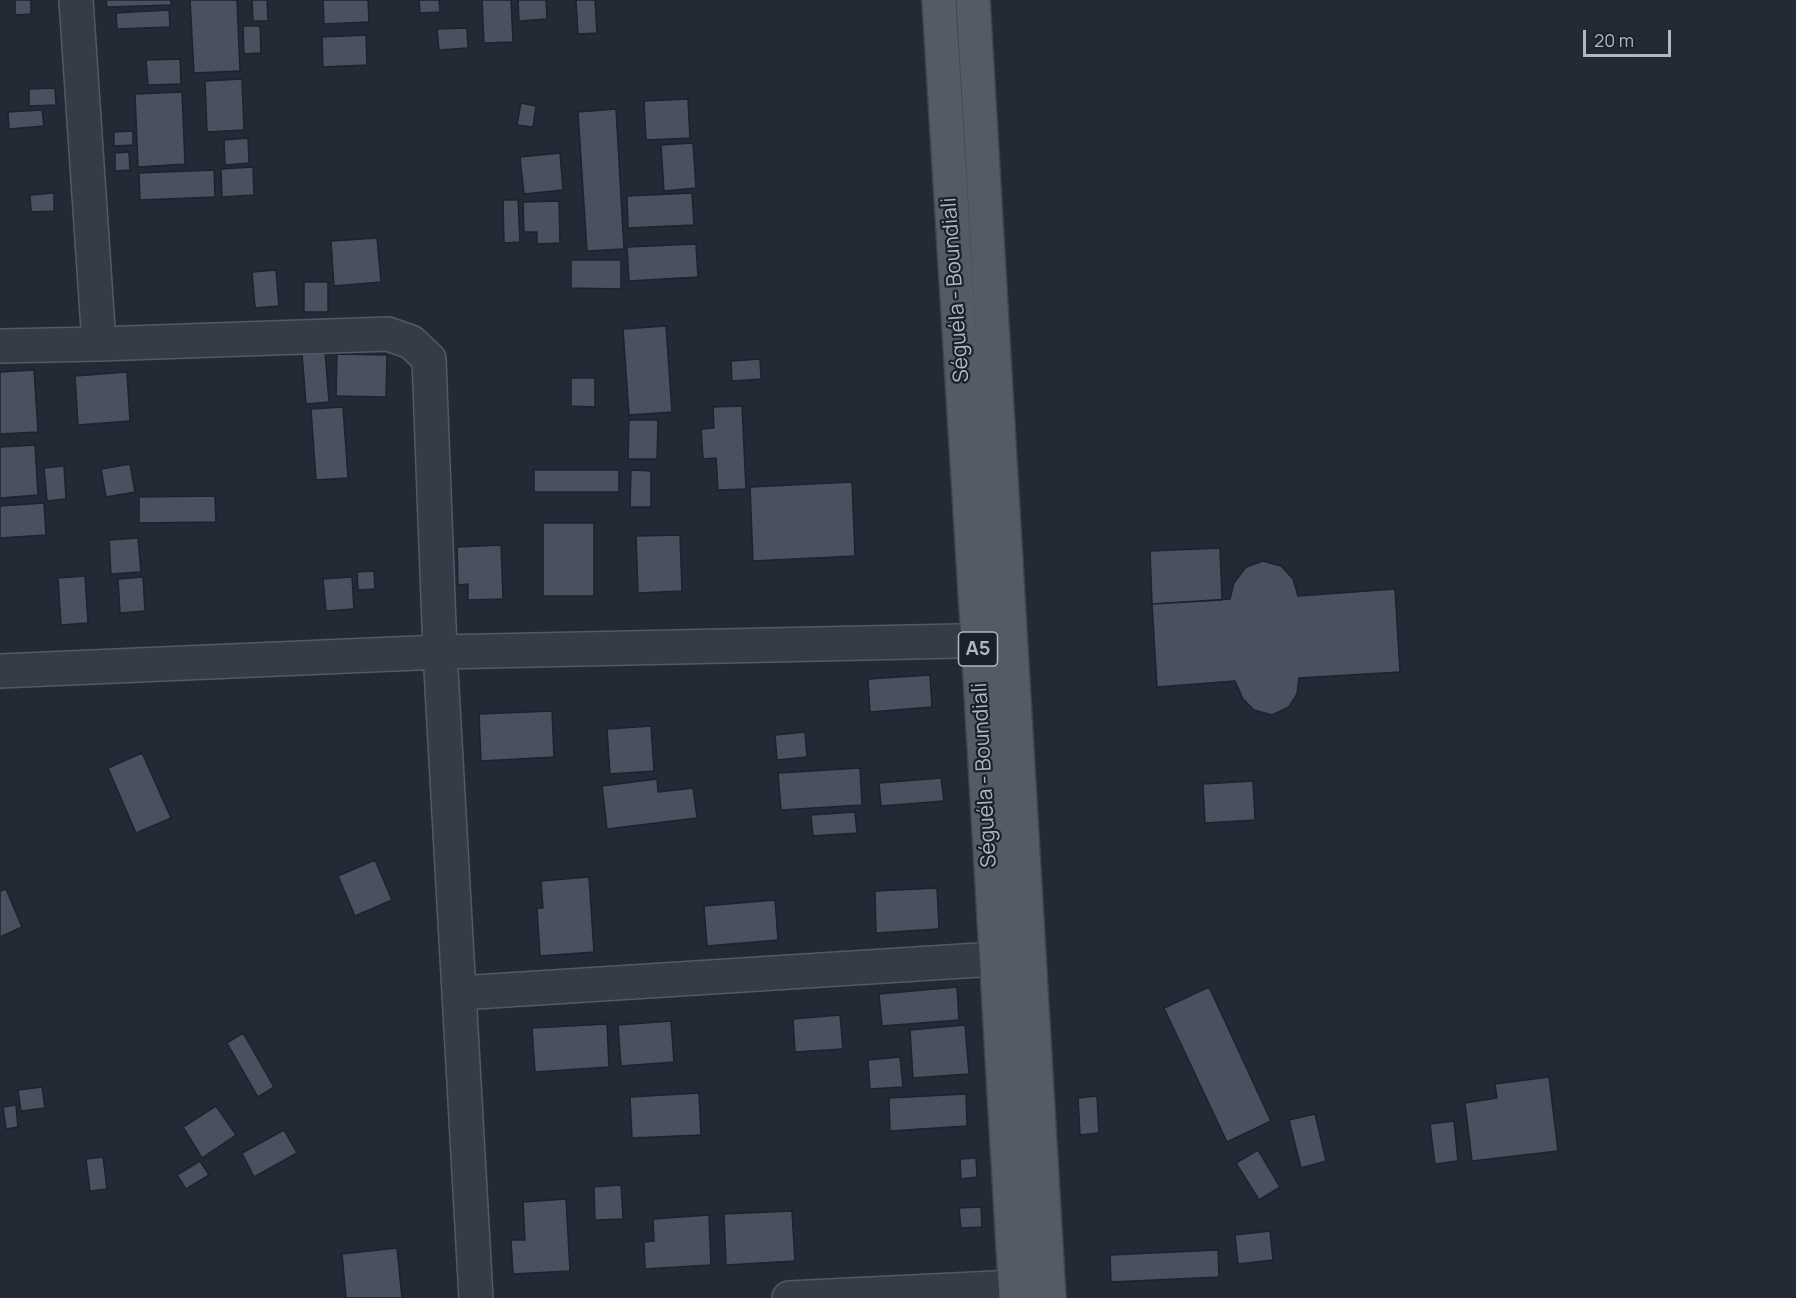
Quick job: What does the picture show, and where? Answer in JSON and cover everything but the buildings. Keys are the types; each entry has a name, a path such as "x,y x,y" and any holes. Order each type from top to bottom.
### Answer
{"main road":[{"name":"Séguéla - Boundiali","path":"939,0 1015,1292"},
{"name":"Séguéla - Boundiali","path":"973,0 1049,1298"}],"street":[{"path":"76,0 99,344"},
{"path":"0,346 388,334 411,342 429,359 440,652 476,1298"},
{"path":"0,671 440,652 1010,640"},
{"path":"459,993 995,958"},
{"path":"789,1298 1015,1292"}]}
